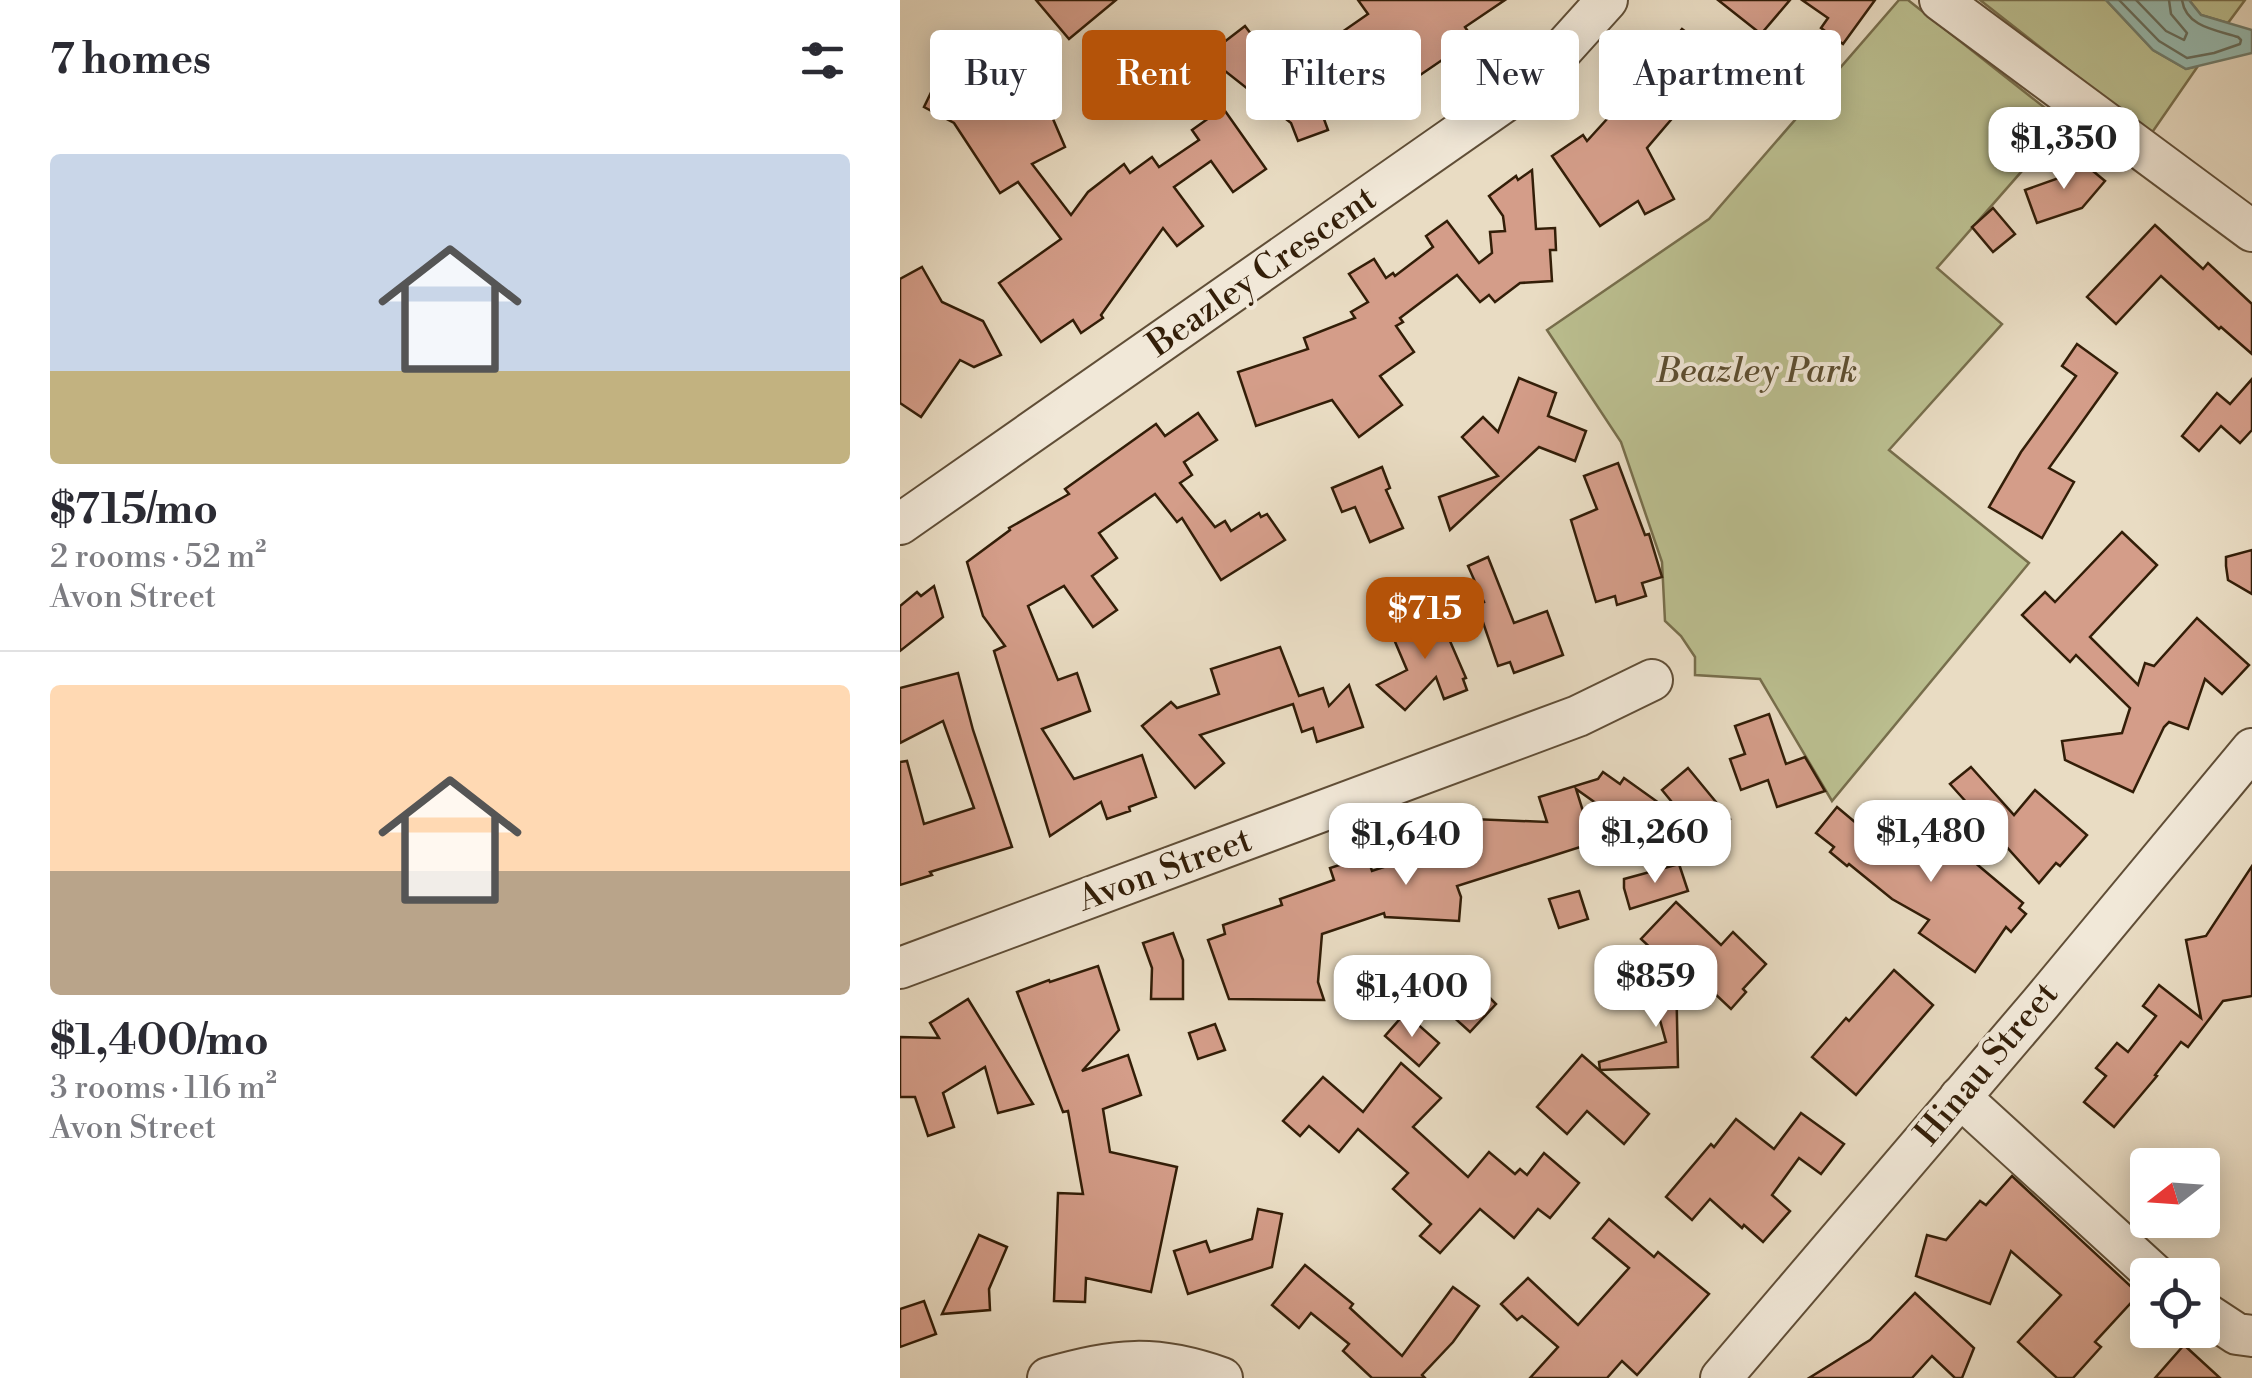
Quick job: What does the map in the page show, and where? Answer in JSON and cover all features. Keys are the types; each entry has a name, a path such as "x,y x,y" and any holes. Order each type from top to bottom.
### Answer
{"street":[{"name":"Beazley Crescent","path":"900,524 1534,82 1607,0"},
{"path":"1940,0 2252,230"},
{"name":"Avon Street","path":"900,968 1578,716 1652,680"},
{"name":"Hinau Street","path":"1721,1378 2252,749"},
{"path":"1960,1097 2137,1258"},
{"path":"2220,1323 2237,1334 2252,1336"},
{"path":"1048,1378 1099,1364 1140,1361 1180,1365 1222,1378"}],"green space":[{"name":"Beazley Park","path":"1899,0 1908,0 2064,123 1937,268 2002,324 1889,450 2029,563 1832,801 1760,679 1695,675 1695,657 1665,621 1662,562 1621,442 1547,330 1709,219 1795,120 1841,120 1841,67"},
{"path":"1980,0 2106,0 2153,50 2186,69 2198,66 2151,134"},
{"path":"2189,0 2245,0 2228,23 2201,15"}],"water":[{"path":"2106,0 2189,0 2201,15 2252,30 2252,53 2186,69 2153,50"}],"building":[{"path":"1036,0 1116,0 1069,39"},
{"path":"1358,0 1505,0 1465,27 1467,30 1441,30 1441,61 1421,74 1421,30 1345,30 1368,14"},
{"path":"1718,0 1790,0 1764,30 1756,30"},
{"path":"1802,0 1875,0 1843,44 1841,30 1821,28 1828,18"},
{"path":"1245,26 1248,30 1246,88 1226,72 1226,41"},
{"path":"1226,112 1266,169 1233,192 1211,161 1174,187 1203,226 1177,246 1163,228 1101,315 1103,318 1081,333 1073,320 1041,342 999,283 1061,239 1018,182 1000,193 948,120 1053,120 1065,147 1032,164 1071,215 1088,192 1124,164 1130,173 1152,157 1159,167 1199,140 1192,130 1206,120 1226,120"},
{"path":"1287,120 1324,120 1328,130 1298,141"},
{"path":"1606,120 1671,120 1647,148 1674,199 1645,214 1638,201 1600,226 1552,156 1583,135 1587,141"},
{"path":"2076,157 2105,181 2082,208 2037,223 2025,190 2059,178"},
{"path":"1532,170 1536,229 1555,228 1556,250 1550,250 1552,281 1520,283 1495,302 1489,295 1480,302 1457,275 1400,318 1403,322 1396,326 1414,352 1380,376 1402,405 1359,437 1332,400 1256,426 1238,372 1308,349 1304,338 1355,318 1351,312 1368,302 1349,274 1374,259 1386,278 1393,273 1395,276 1433,247 1426,236 1447,221 1479,263 1492,253 1490,232 1505,231 1503,216 1489,196 1516,176 1518,180"},
{"path":"1993,208 2015,234 1993,252 1972,227"},
{"path":"2155,225 2203,269 2208,263 2252,304 2252,354 2161,276 2116,324 2087,297"},
{"path":"922,267 942,302 983,321 1001,355 974,367 960,360 921,417 900,403 900,279"},
{"path":"2077,344 2117,373 2049,468 2074,482 2042,538 1989,507 2021,452 2076,376 2062,366"},
{"path":"1519,378 1556,393 1548,416 1586,431 1575,461 1539,447 1450,530 1439,497 1498,476 1462,437 1483,417 1498,432"},
{"path":"2252,379 2252,430 2240,443 2221,426 2199,451 2182,436 2217,393 2230,404"},
{"path":"1198,413 1217,440 1184,462 1192,475 1180,483 1215,527 1225,521 1231,531 1259,513 1261,517 1267,514 1285,540 1221,580 1182,518 1177,522 1155,494 1099,533 1117,558 1092,576 1117,610 1093,627 1064,586 1028,606 1058,680 1077,673 1090,711 1042,729 1074,779 1142,755 1156,797 1107,819 1101,802 1050,836 994,651 1005,646 983,616 967,562 1009,528 1069,494 1065,489 1156,424 1165,436"},
{"path":"1618,463 1645,535 1649,534 1662,577 1642,583 1646,596 1617,605 1615,596 1596,602 1571,520 1597,509 1584,476"},
{"path":"1382,467 1390,488 1386,490 1403,528 1370,542 1355,507 1342,512 1332,488"},
{"path":"2122,532 2157,565 2090,637 2138,685 2145,663 2154,666 2197,618 2249,665 2222,694 2205,679 2188,729 2169,722 2164,727 2133,792 2065,760 2062,741 2122,733 2130,708 2076,655 2070,662 2022,615 2045,592 2055,602"},
{"path":"2252,550 2252,594 2228,580 2226,557"},
{"path":"1488,557 1514,623 1547,611 1563,655 1514,673 1510,662 1498,666 1477,605 1484,602 1468,566"},
{"path":"934,586 943,617 900,651 900,606 917,592 921,596"},
{"path":"1418,610 1424,624 1440,618 1466,678 1463,679 1467,690 1444,699 1436,677 1405,710 1377,685 1407,670 1393,637"},
{"path":"1280,647 1299,696 1323,688 1329,706 1349,685 1363,727 1317,742 1313,728 1302,732 1293,704 1200,735 1224,763 1195,788 1142,726 1171,702 1177,708 1219,694 1211,669"},
{"path":"958,673 1012,847 900,885 900,762 907,761 924,824 974,808 943,721 900,743 900,688"},
{"path":"1769,714 1786,764 1805,757 1825,791 1777,807 1768,780 1741,790 1730,759 1745,754 1735,726"},
{"path":"1971,767 2014,815 2035,790 2087,835 2039,883 1950,784"},
{"path":"1688,768 1730,819 1704,841 1662,790"},
{"path":"1603,772 1620,784 1624,778 1659,803 1638,833 1576,789 1593,843 1457,886 1461,897 1459,921 1385,917 1384,913 1322,934 1318,982 1324,1000 1229,999 1208,940 1225,934 1223,925 1282,905 1280,899 1334,880 1330,868 1367,856 1372,871 1414,857 1415,841 1433,842 1425,817 1547,822 1539,797 1598,779"},
{"path":"1837,807 1887,849 1917,814 2023,903 2019,908 2026,914 2011,932 2006,927 1975,972 1919,933 1929,920 1892,899 1830,852 1834,847 1816,833"},
{"path":"1679,864 1688,891 1630,909 1624,879"},
{"path":"2252,866 2252,996 2223,1001 2188,1047 2181,1042 2114,1127 2084,1102 2106,1076 2096,1068 2117,1043 2128,1052 2156,1016 2143,1006 2159,985 2201,1018 2186,940 2206,936"},
{"path":"1579,891 1588,919 1559,928 1549,899"},
{"path":"1676,902 1721,945 1733,932 1766,964 1731,1009 1675,956 1676,972 1641,939"},
{"path":"1173,933 1183,960 1183,999 1151,999 1152,968 1143,943"},
{"path":"1098,966 1119,1030 1082,1071 1128,1055 1141,1095 1103,1109 1110,1152 1177,1167 1151,1292 1086,1278 1085,1302 1054,1301 1058,1193 1083,1194 1068,1111 1063,1112 1017,992"},
{"path":"1894,970 1933,1005 1856,1095 1812,1057"},
{"path":"1676,972 1678,1067 1600,1070 1599,1062 1666,1042 1647,973"},
{"path":"1475,983 1496,1004 1470,1032 1448,1012"},
{"path":"968,999 1033,1104 998,1113 985,1067 943,1093 954,1127 928,1136 915,1097 900,1097 900,1037 939,1038 930,1023"},
{"path":"1405,1013 1439,1043 1419,1066 1385,1036"},
{"path":"1215,1024 1225,1050 1198,1059 1189,1033"},
{"path":"1582,1055 1649,1114 1624,1144 1587,1111 1567,1134 1537,1107"},
{"path":"1401,1063 1441,1098 1413,1127 1468,1177 1489,1152 1515,1174 1520,1169 1527,1175 1544,1153 1579,1183 1550,1218 1538,1209 1514,1238 1480,1209 1440,1253 1420,1236 1431,1224 1393,1189 1408,1173 1358,1129 1339,1152 1309,1126 1300,1136 1283,1121 1323,1077 1363,1112"},
{"path":"1801,1113 1844,1144 1821,1174 1799,1158 1772,1195 1790,1211 1763,1242 1710,1199 1692,1220 1666,1197 1736,1119 1774,1149"},
{"path":"2012,1176 2130,1286 2130,1304 2095,1342 2101,1347 2073,1378 2057,1378 2018,1342 2061,1295 2011,1251 1990,1304 1916,1276 1927,1235 1946,1240 1980,1201 1986,1205"},
{"path":"1258,1209 1282,1214 1272,1267 1188,1294 1174,1251 1206,1241 1210,1252 1252,1239"},
{"path":"1609,1219 1654,1257 1658,1252 1709,1294 1637,1375 1622,1361 1607,1378 1530,1378 1558,1347 1522,1316 1517,1320 1501,1304 1528,1278 1578,1325 1629,1268 1593,1238"},
{"path":"979,1235 1007,1247 989,1289 990,1310 942,1314"},
{"path":"1305,1265 1353,1304 1350,1308 1402,1356 1453,1287 1479,1306 1422,1375 1425,1378 1372,1378 1343,1351 1349,1344 1311,1313 1299,1328 1272,1305"},
{"path":"1915,1293 1974,1348 1962,1378 1955,1378 1932,1356 1912,1378 1809,1378 1870,1340"},
{"path":"924,1301 936,1334 900,1347 900,1309"},
{"path":"2181,1348 2187,1348 2220,1378 2155,1378"}]}
